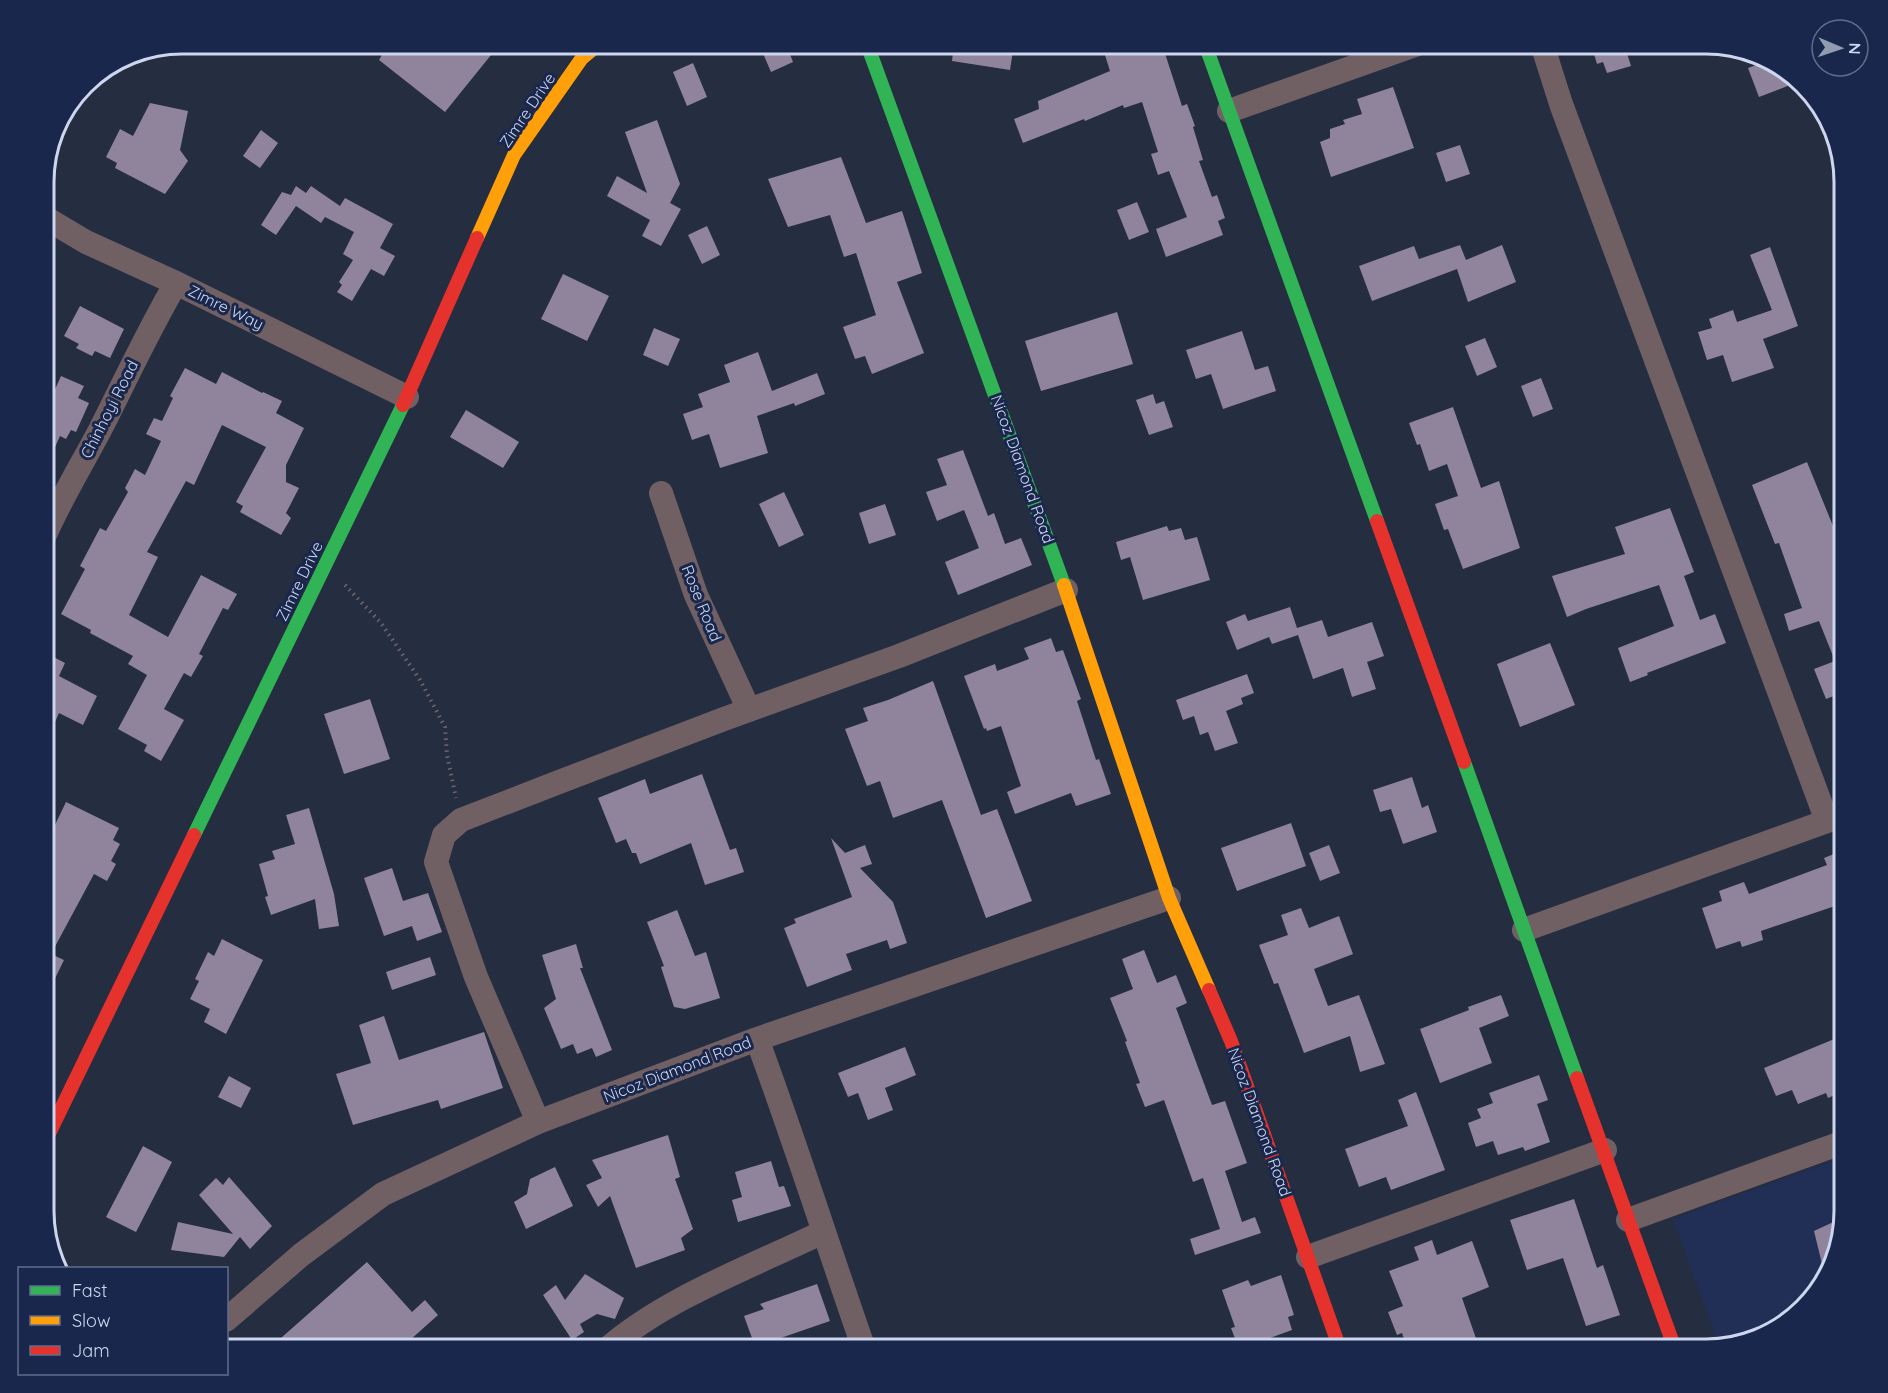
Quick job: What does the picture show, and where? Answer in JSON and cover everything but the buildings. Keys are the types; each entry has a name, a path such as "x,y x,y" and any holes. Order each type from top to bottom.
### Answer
{"street":[{"name":"Zimre Drive","path":"54,1123 407,398 514,155 587,54"},
{"name":"Nicoz Diamond Road","path":"871,54 1066,590 1169,898 1231,1041 1336,1339"},
{"path":"1209,54 1605,1150 1671,1339"},
{"path":"1229,111 1390,54"},
{"path":"1545,54 1561,104 1834,813"},
{"name":"Zimre Way","path":"54,223 86,242 176,283 407,398"},
{"name":"Chinhoyi Road","path":"54,500 99,431 153,322 176,283"},
{"name":"Rose Road","path":"661,492 696,595 749,710"},
{"path":"538,1122 476,977 436,862 444,835 461,820 898,656 1066,590"},
{"path":"1524,930 1834,819"},
{"name":"Nicoz Diamond Road","path":"228,1318 301,1255 383,1194 538,1122 757,1039 1169,898"},
{"path":"757,1039 792,1134 823,1233 860,1339"},
{"path":"1628,1220 1834,1146"},
{"path":"1308,1257 1605,1150"},
{"path":"619,1339 681,1300 823,1233"}],"path":[{"path":"326,564 381,623 420,680 440,717 445,727 447,755 461,820"}],"shaded area":[{"path":"1834,1161 1833,1227 1830,1244 1817,1275 1807,1289 1784,1312 1762,1326 1739,1335 1716,1338 1673,1219"}],"traffic: fast":[{"path":"871,54 1064,585"},
{"path":"1209,54 1377,521"},
{"path":"194,835 403,405"},
{"path":"1464,762 1577,1078"}],"traffic: slow":[{"path":"477,238 514,155 587,54"},
{"path":"1064,585 1169,898 1209,990"}],"traffic: jam":[{"path":"403,405 477,238"},
{"path":"1377,521 1464,762"},
{"path":"54,1123 194,835"},
{"path":"1209,990 1231,1041 1336,1339"},
{"path":"1577,1078 1671,1339"}]}
